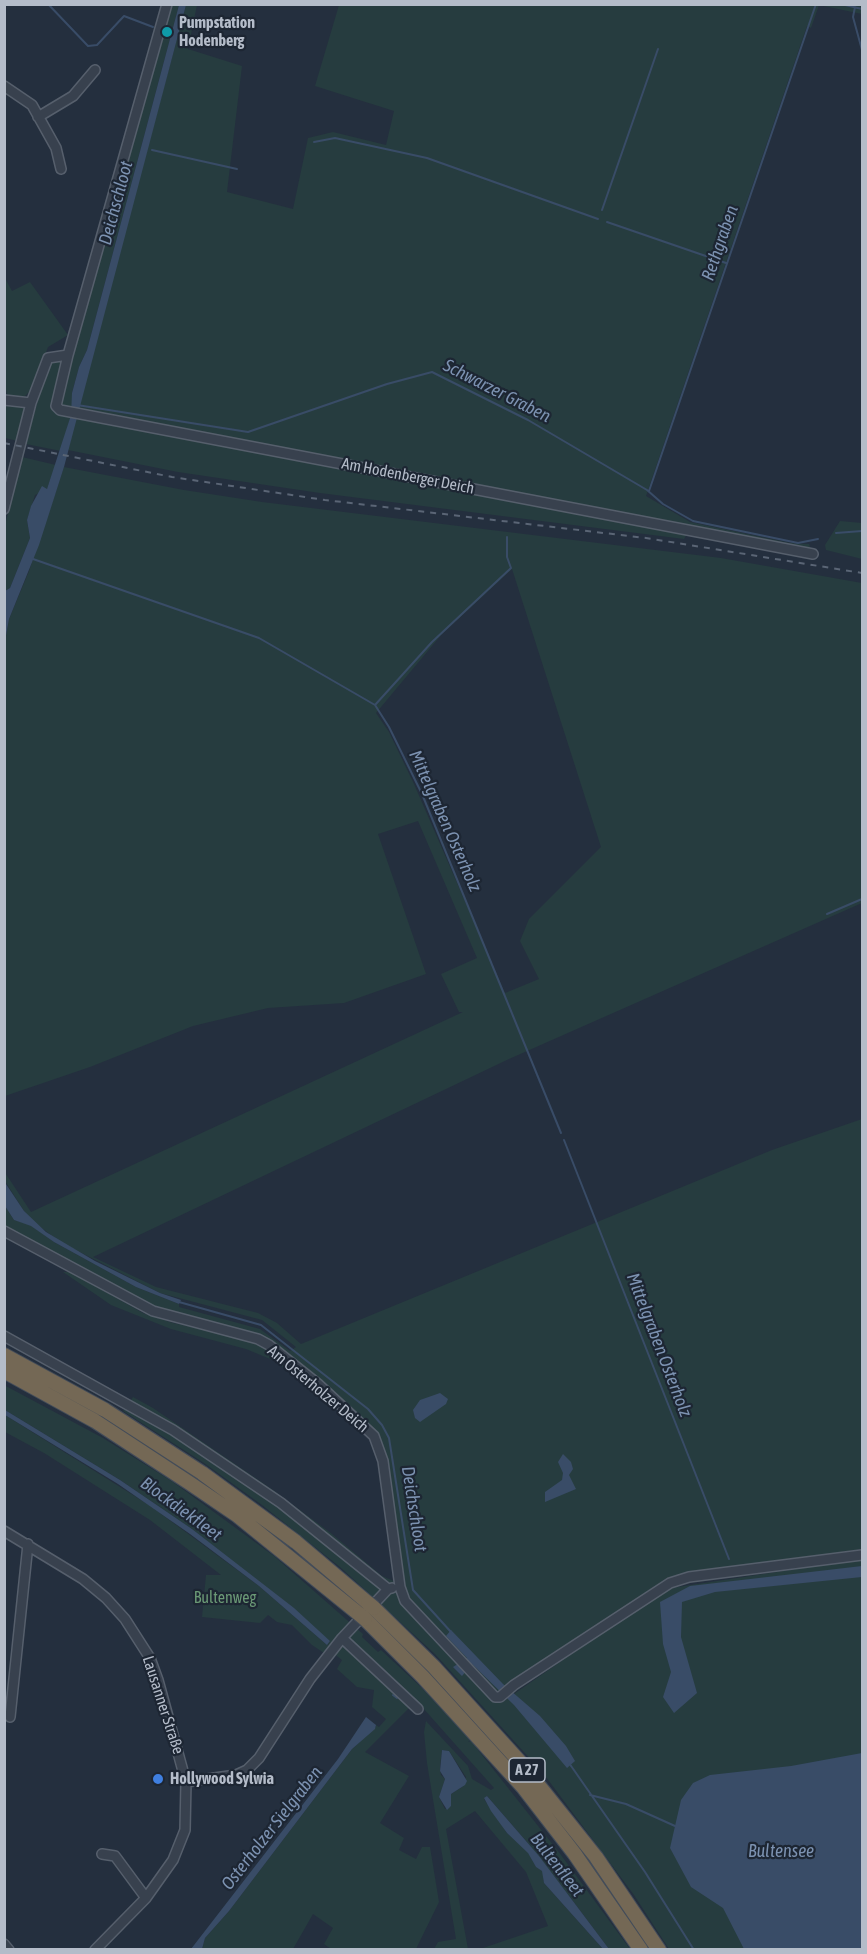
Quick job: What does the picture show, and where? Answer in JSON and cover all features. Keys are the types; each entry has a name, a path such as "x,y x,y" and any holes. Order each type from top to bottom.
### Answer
{"highway":[{"name":"A 27","path":"4,1355 105,1410 202,1473 296,1542 371,1605 434,1667 520,1762 596,1857 659,1950"},
{"name":"A 27","path":"4,1371 95,1421 210,1496 284,1552 362,1616 423,1677 522,1787 585,1868 641,1950"}],"street":[{"name":"Am Hodenberger Deich","path":"167,4 68,355 56,406 60,410 813,554"},
{"path":"38,117 73,96 95,70"},
{"path":"4,86 32,105 56,148 61,169"},
{"path":"4,509 31,403 48,358 68,355"},
{"path":"4,400 31,403"},
{"name":"Am Osterholzer Deich","path":"4,1231 22,1242 53,1255 153,1311 258,1339 269,1345 333,1398 374,1436 383,1461 400,1587"},
{"path":"4,1336 172,1430 281,1503 388,1589"},
{"name":"Lausanner Straße","path":"4,1531 83,1579 106,1598 139,1639 158,1680 186,1782 186,1815 181,1841 173,1860 146,1898 95,1950"},
{"path":"10,1717 28,1544"},
{"path":"186,1782 236,1775 247,1770 259,1758 310,1679 342,1638 388,1589 400,1587 405,1601 495,1697 500,1697 514,1685 670,1583 689,1577 862,1555"},
{"path":"342,1638 418,1709"},
{"path":"102,1854 115,1856 146,1898"},
{"path":"4,1944 9,1950"}],"green space":[{"path":"172,5 179,5 87,350 79,367 72,393 73,408 63,406 61,404 62,392"},
{"path":"186,5 197,5 188,49 242,66 227,192 293,209 308,138 333,132 386,145 394,111 315,86 339,5 819,5 811,28 807,26 646,496 690,522 790,543 809,544 810,547 796,547 77,410"},
{"path":"819,5 862,5 862,14"},
{"path":"6,280 12,291 30,282 68,335 48,347 33,388 25,396 8,398 4,383"},
{"path":"52,360 63,362 52,410 71,415 61,451 26,444 47,367"},
{"path":"5,403 23,405 27,409 18,441 5,438"},
{"path":"76,416 687,534 684,539 320,493 178,472 68,450"},
{"path":"22,457 56,465 47,489 35,495 27,520 30,538 10,588 5,591 5,525"},
{"path":"64,467 262,502 721,558 862,583 862,903 509,1059 93,1257 156,1287 258,1313 277,1323 301,1344 772,1150 862,1119 862,1549 668,1578 522,1675 528,1682 501,1703 642,1605 671,1588 862,1559 862,1949 669,1949 634,1895 543,1773 435,1654 340,1567 262,1505 204,1463 123,1411 133,1397 153,1408 273,1490 332,1534 382,1576 403,1585 377,1434 339,1400 330,1405 275,1361 246,1349 171,1329 111,1305 63,1272 70,1272 143,1313 173,1323 274,1345 166,1313 5,1227 5,1206 14,1220 31,1225 54,1242 136,1287 179,1304 179,1307 260,1329 290,1351 296,1347 262,1320 160,1293 62,1243 32,1221 5,1181 4,1171 31,1212 463,1012 459,1012 441,974 477,958 418,821 378,834 426,974 344,1003 268,1008 193,1026 90,1067 5,1096 5,641 9,619 29,571","holes":["512,569 601,847 529,919 520,941 539,979 505,993 414,784 389,732 376,713 442,634"]},
{"path":"840,521 862,523 862,559 826,550 825,545"},
{"name":"Bultenweg","path":"4,1385 103,1438 173,1482 274,1556 363,1634 362,1637 378,1652 381,1650 422,1688 470,1740 468,1742 471,1741 561,1855 630,1949 609,1949 539,1856 487,1796 484,1799 507,1833 528,1852 536,1867 543,1871 544,1883 603,1949 480,1949 548,1926 526,1872 475,1811 446,1829 468,1949 434,1949 438,1942 456,1939 427,1763 424,1732 426,1721 468,1766 472,1779 491,1790 494,1788 423,1708 417,1711 411,1706 365,1752 409,1776 380,1823 404,1838 399,1850 416,1859 422,1847 430,1847 439,1902 416,1949 331,1949 324,1944 333,1928 313,1914 293,1949 202,1949 205,1938 229,1911 352,1749 376,1725 379,1727 386,1719 372,1707 374,1690 357,1687 337,1669 342,1660 328,1649 324,1653 312,1645 292,1625 277,1622 268,1615 260,1623 202,1617 206,1575 221,1575 150,1520 44,1453 5,1432 5,1415 149,1505 259,1586 327,1645 330,1641 192,1529 120,1480 5,1410","holes":["442,1750 449,1751 466,1777 462,1787 451,1794 451,1806 445,1809 439,1797 445,1779 441,1775 440,1767"]}],"water":[{"path":"179,5 186,5 64,467 39,545 9,619 5,641 5,591 10,588 30,538 27,520 31,506 42,486 47,489 71,415 72,393 79,367 87,350"},
{"path":"4,1181 24,1211 46,1232 95,1261 160,1293 181,1300 179,1304 136,1287 54,1242 31,1226 14,1220 5,1206"},
{"path":"440,1393 448,1399 446,1404 420,1422 415,1418 413,1410 420,1400"},
{"path":"5,1410 120,1480 192,1529 294,1608 330,1641 327,1645 259,1586 190,1534 118,1484 5,1415"},
{"path":"563,1454 571,1462 573,1469 569,1475 576,1489 545,1502 545,1492 562,1480 563,1473 558,1462"},
{"path":"862,1566 862,1577 715,1592 682,1602 681,1637 697,1693 674,1713 663,1697 671,1672 663,1644 660,1602 690,1586"},
{"path":"451,1630 503,1684 540,1716 566,1746 575,1761 567,1768 514,1705 472,1664 462,1676 453,1667 467,1658 446,1636"},
{"path":"366,1717 376,1725 375,1729 352,1749 229,1911 205,1938 202,1949 191,1949 338,1759"},
{"path":"442,1750 449,1751 467,1781 465,1785 451,1794 451,1806 447,1810 439,1797 445,1779 440,1771"},
{"name":"Bultensee","path":"862,1753 862,1949 744,1949 723,1908 691,1887 670,1848 681,1800 693,1783 710,1775 791,1766"},
{"path":"487,1796 539,1856 609,1949 603,1949 544,1883 542,1871 536,1867 528,1853 507,1833 491,1811 484,1798"}],"waterway":[{"path":"48,4 88,46 97,45 124,16 153,27"},
{"name":"Rethgraben","path":"649,491 816,4"},
{"path":"841,4 862,9"},
{"path":"855,7 853,17 862,50"},
{"path":"602,210 658,49"},
{"path":"314,142 335,138 427,158 598,219"},
{"path":"152,150 237,169"},
{"path":"607,222 726,263"},
{"name":"Schwarzer Graben","path":"77,405 248,432 387,384 432,372 528,420 647,490 663,504 693,521 798,543 818,539"},
{"name":"Schwarzer Graben","path":"836,533 862,531"},
{"path":"375,705 432,642 511,568 507,557 507,537"},
{"name":"Mittelgraben Osterholz","path":"33,559 259,638 375,705 389,727 422,794 561,1133"},
{"path":"827,914 862,899"},
{"name":"Mittelgraben Osterholz","path":"564,1140 729,1559"},
{"name":"Deichschloot","path":"179,1302 261,1325 368,1409 382,1425 389,1438 413,1590 451,1632"},
{"name":"Osterholzer Sielgraben","path":"393,1695 397,1698"},
{"name":"Deichschloot","path":"569,1763 645,1872 694,1950"},
{"path":"590,1795 626,1804 675,1826"}],"railway":[{"path":"4,443 172,477 325,500 646,538 862,573"}],"place":[{"name":"Pumpstation Hodenberg","path":"167,32"},
{"name":"Hollywood Sylwia","path":"158,1779"}],"water label":[{"name":"Blockdiekfleet","path":"181,1509"},
{"name":"Bultenfleet","path":"557,1865"}]}
